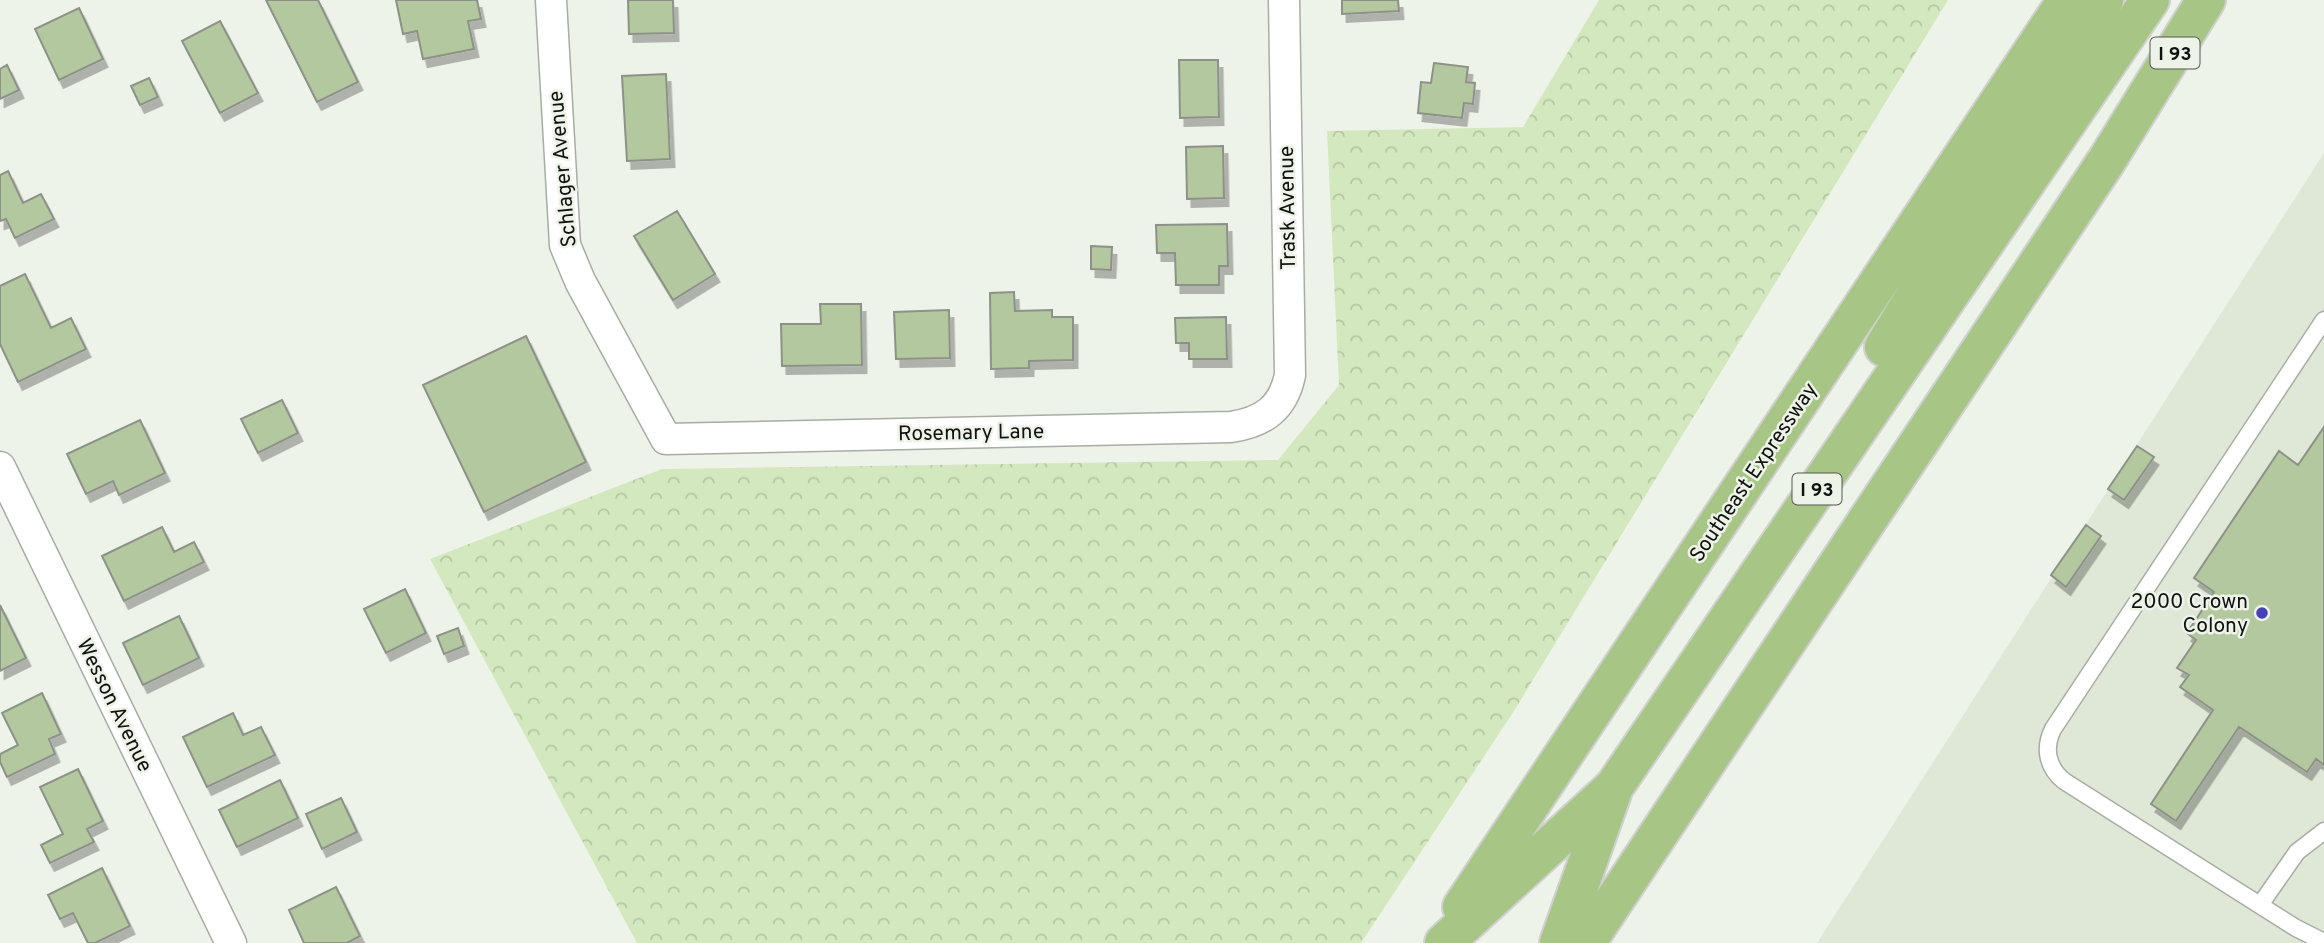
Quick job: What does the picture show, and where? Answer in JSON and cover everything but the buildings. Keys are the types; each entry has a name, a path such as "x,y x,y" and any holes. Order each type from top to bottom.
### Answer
{"highway":[{"name":"Southeast Expressway","path":"1438,943 2067,0"},
{"name":"I 93","path":"1559,943 1614,787 2013,137 2104,0"},
{"name":"I 93","path":"1444,943 1614,787 2150,0"},
{"name":"I 93","path":"1586,943 2107,160 2206,0"}],"street":[{"name":"Schlager Avenue","path":"551,0 565,245 580,281 666,439"},
{"name":"Trask Avenue","path":"1271,411 1287,388 1290,376 1284,0"},
{"name":"Rosemary Lane","path":"666,439 1231,427 1261,419 1271,411"},
{"name":"Wesson Avenue","path":"0,467 231,943"}],"lane":[{"path":"2324,320 2053,729 2048,743 2050,764 2064,781 2309,936 2324,942"},
{"path":"2260,905 2297,852 2324,831"}],"shaded area":[{"path":"2324,153 2324,943 1817,943"}],"green space":[{"path":"1599,0 1948,0 1514,711 1361,943 637,943 430,559 662,469 1278,460 1339,385 1327,131 1523,127"}],"place":[{"name":"2000 Crown Colony","path":"2262,613"}]}
